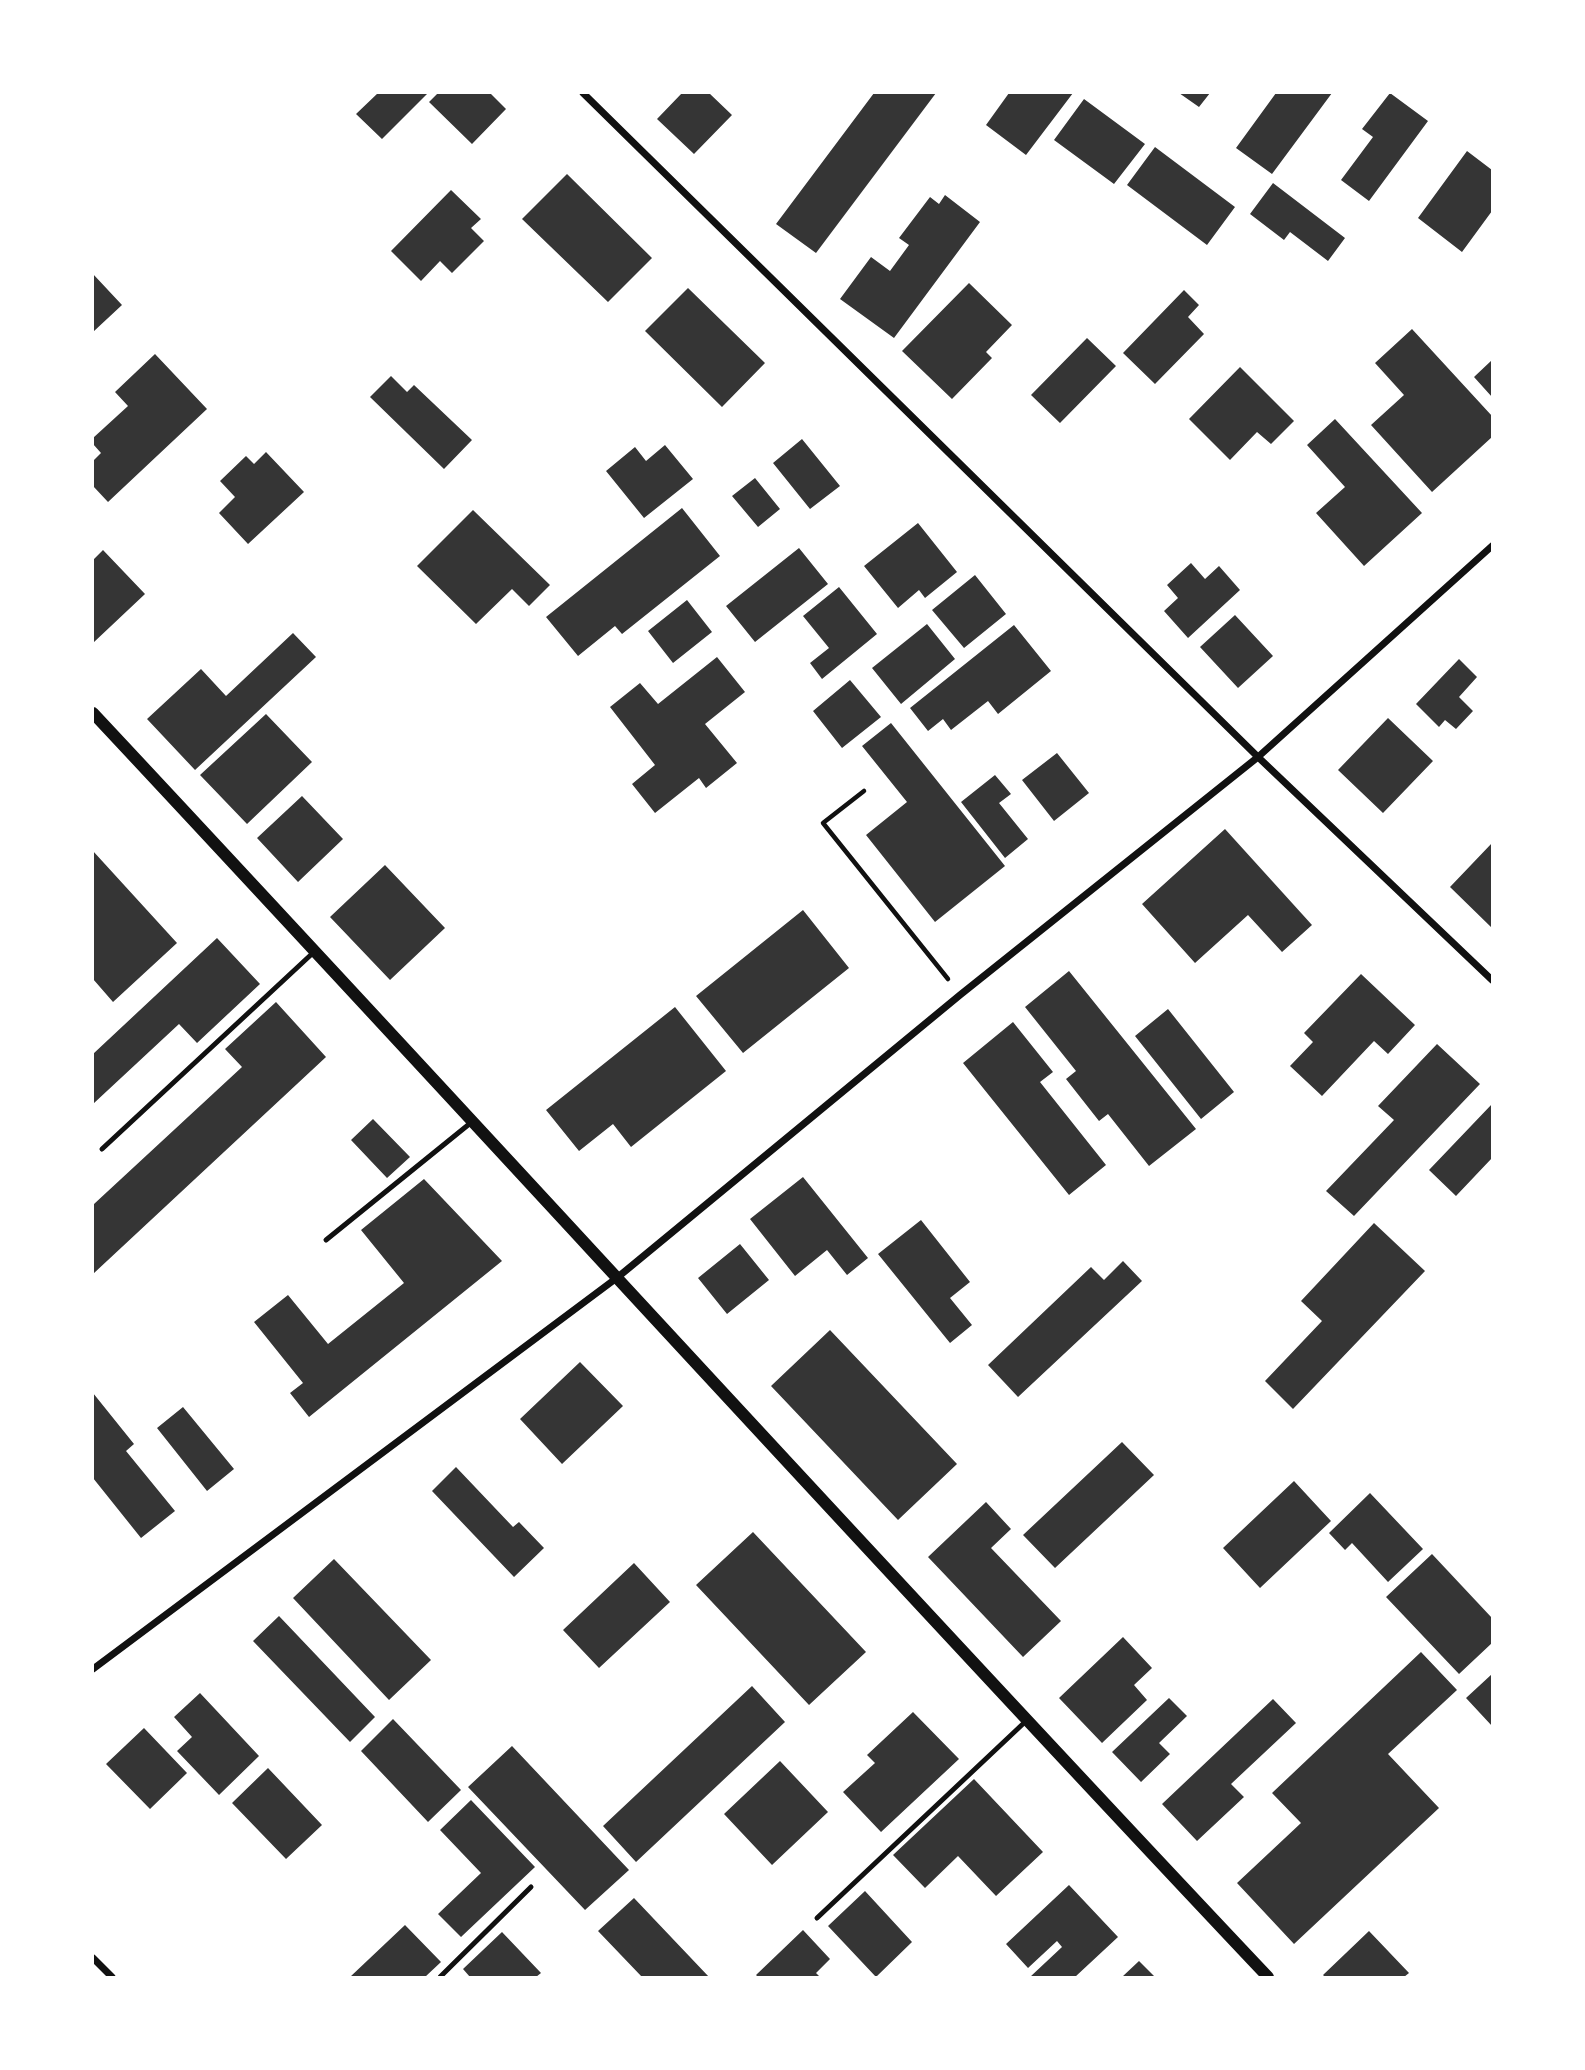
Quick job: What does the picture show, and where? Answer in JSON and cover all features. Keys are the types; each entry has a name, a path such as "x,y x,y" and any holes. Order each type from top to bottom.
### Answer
{"street":[{"path":"583,93 1258,757 1492,980"},
{"path":"93,1669 618,1277 960,995 1258,757 1492,546"},
{"path":"93,713 618,1277 1026,1721 1268,1977"},
{"path":"93,1958 111,1977"}],"lane":[{"path":"102,1149 315,951"},
{"path":"326,1240 473,1121"},
{"path":"817,1918 1026,1721"},
{"path":"440,1977 531,1887"}],"path":[{"path":"864,791 824,823 960,995"}],"building":[{"path":"378,93 428,93 382,139 356,114"},
{"path":"438,93 490,93 506,109 472,144 429,102"},
{"path":"682,93 709,93 732,115 694,154 657,119"},
{"path":"874,93 936,93 816,253 776,224"},
{"path":"1009,93 1073,93 1026,155 986,125"},
{"path":"1179,93 1210,93 1199,107"},
{"path":"1276,93 1332,93 1272,174 1236,148"},
{"path":"1390,93 1428,121 1369,201 1341,180 1373,137 1362,129"},
{"path":"1084,99 1145,144 1114,184 1054,140"},
{"path":"1155,147 1235,207 1207,245 1127,185"},
{"path":"1467,151 1492,170 1492,211 1462,252 1418,218"},
{"path":"567,174 652,258 608,302 522,219"},
{"path":"1273,183 1345,238 1328,261 1290,232 1284,240 1250,214"},
{"path":"451,190 481,219 471,228 484,241 452,273 440,261 421,281 391,251"},
{"path":"945,195 980,222 894,338 840,299 871,257 890,271 909,245 899,238 930,197 939,204"},
{"path":"93,274 122,305 93,332"},
{"path":"969,283 1012,325 986,352 992,358 952,399 902,351"},
{"path":"688,288 765,363 722,407 645,331"},
{"path":"1184,290 1199,305 1188,317 1204,334 1155,384 1123,353"},
{"path":"1412,329 1492,416 1492,437 1432,492 1371,425 1404,395 1375,363"},
{"path":"1087,338 1116,366 1060,423 1031,395"},
{"path":"155,354 207,409 108,502 93,486 93,461 101,453 93,444 93,438 128,406 115,392"},
{"path":"1492,360 1492,397 1474,377"},
{"path":"1240,367 1294,421 1271,444 1257,432 1230,460 1189,419"},
{"path":"391,376 407,392 414,385 472,440 444,469 370,397"},
{"path":"1335,419 1422,513 1364,566 1316,513 1345,487 1307,445"},
{"path":"802,439 840,486 810,509 773,463"},
{"path":"665,445 693,479 644,518 606,471 635,447 646,461"},
{"path":"266,452 304,492 248,544 219,513 235,497 220,481 246,456 254,464"},
{"path":"755,478 780,509 758,527 732,496"},
{"path":"682,508 720,556 622,634 615,626 578,656 546,617"},
{"path":"473,510 550,585 529,606 512,589 476,624 417,566"},
{"path":"918,523 957,572 925,598 919,590 898,608 864,566"},
{"path":"799,548 828,584 755,642 726,606"},
{"path":"103,550 145,594 93,643 93,560"},
{"path":"1191,563 1205,579 1219,566 1240,590 1188,638 1164,611 1178,598 1167,585"},
{"path":"975,575 1006,614 964,648 932,610"},
{"path":"839,587 877,634 822,679 810,663 829,648 803,616"},
{"path":"687,600 712,632 673,663 648,631"},
{"path":"1235,615 1273,656 1238,688 1200,647"},
{"path":"927,624 955,659 901,704 872,668"},
{"path":"1014,625 1051,671 998,714 988,701 951,730 943,719 928,731 910,708"},
{"path":"293,633 316,657 195,770 147,719 201,669 226,696"},
{"path":"717,657 745,692 705,724 737,763 706,788 699,778 655,813 632,784 655,765 610,707 640,683 658,704"},
{"path":"1459,659 1477,677 1459,697 1473,711 1456,729 1445,720 1439,727 1416,704"},
{"path":"850,680 881,717 842,748 813,711"},
{"path":"266,714 312,762 247,824 200,775"},
{"path":"1388,718 1433,761 1383,813 1338,770"},
{"path":"891,723 1005,866 935,922 866,835 907,802 862,746"},
{"path":"1057,753 1089,793 1054,821 1022,780"},
{"path":"995,775 1011,794 999,803 1028,839 1005,858 961,802"},
{"path":"302,796 343,839 298,882 257,838"},
{"path":"1225,829 1312,925 1282,952 1248,915 1195,963 1142,904"},
{"path":"1492,843 1492,928 1450,887"},
{"path":"93,851 177,943 113,1002 93,979"},
{"path":"385,865 445,928 390,980 330,917"},
{"path":"803,910 849,968 743,1053 696,996"},
{"path":"217,938 260,984 197,1043 179,1024 93,1104 93,1054"},
{"path":"1069,971 1196,1129 1149,1166 1108,1114 1099,1121 1066,1079 1076,1071 1025,1007"},
{"path":"1361,974 1415,1025 1388,1054 1374,1041 1322,1096 1290,1066 1313,1042 1304,1033"},
{"path":"276,1002 326,1057 93,1274 93,1203 242,1067 225,1049"},
{"path":"675,1007 726,1071 631,1147 613,1124 579,1151 546,1110"},
{"path":"1168,1009 1234,1092 1201,1119 1135,1036"},
{"path":"1013,1022 1053,1072 1040,1082 1106,1165 1069,1195 963,1063"},
{"path":"1437,1044 1480,1084 1354,1216 1326,1191 1394,1120 1378,1106"},
{"path":"1492,1104 1492,1158 1456,1196 1429,1170"},
{"path":"373,1119 410,1157 387,1178 351,1140"},
{"path":"803,1177 868,1258 847,1275 827,1250 795,1276 750,1219"},
{"path":"424,1179 502,1261 309,1417 290,1393 303,1383 254,1322 288,1295 328,1344 404,1283 361,1230"},
{"path":"921,1220 970,1282 950,1298 972,1325 950,1343 878,1254"},
{"path":"1374,1223 1425,1271 1293,1409 1265,1381 1322,1321 1301,1301"},
{"path":"740,1244 769,1280 727,1314 698,1278"},
{"path":"1123,1261 1142,1281 1018,1397 988,1365 1091,1267 1104,1280"},
{"path":"830,1330 957,1464 898,1520 771,1386"},
{"path":"580,1362 623,1406 562,1464 520,1419"},
{"path":"93,1393 134,1444 126,1451 175,1511 141,1538 93,1478"},
{"path":"183,1407 234,1469 207,1491 157,1428"},
{"path":"1122,1442 1154,1475 1055,1568 1023,1535"},
{"path":"456,1467 513,1527 519,1522 544,1548 514,1577 432,1491"},
{"path":"1294,1481 1331,1521 1260,1588 1223,1548"},
{"path":"1370,1493 1423,1549 1388,1582 1352,1543 1345,1550 1329,1533"},
{"path":"986,1502 1011,1529 991,1548 1061,1621 1023,1657 928,1557"},
{"path":"753,1532 866,1652 809,1705 696,1585"},
{"path":"1432,1554 1492,1618 1492,1643 1459,1674 1386,1597"},
{"path":"334,1559 431,1660 389,1700 293,1598"},
{"path":"634,1563 670,1602 599,1668 563,1630"},
{"path":"279,1616 375,1717 350,1742 253,1641"},
{"path":"1123,1637 1152,1668 1134,1685 1147,1700 1102,1743 1059,1698"},
{"path":"1421,1652 1457,1690 1388,1754 1439,1808 1294,1944 1237,1883 1301,1823 1272,1793"},
{"path":"1492,1674 1492,1726 1466,1698"},
{"path":"752,1686 785,1722 636,1862 603,1826"},
{"path":"200,1693 259,1756 219,1795 177,1751 192,1737 174,1717"},
{"path":"1169,1698 1187,1716 1159,1743 1170,1754 1141,1782 1112,1752"},
{"path":"1273,1699 1296,1723 1231,1784 1244,1797 1197,1841 1162,1804"},
{"path":"913,1712 959,1759 881,1832 843,1792 875,1763 867,1755"},
{"path":"393,1719 461,1790 428,1822 361,1751"},
{"path":"144,1728 187,1773 150,1809 106,1764"},
{"path":"512,1746 629,1870 585,1910 468,1787"},
{"path":"780,1761 828,1812 772,1865 724,1814"},
{"path":"268,1768 322,1825 286,1859 232,1803"},
{"path":"974,1779 1043,1852 996,1896 958,1856 925,1888 893,1855"},
{"path":"471,1800 535,1867 461,1937 438,1914 481,1873 440,1830"},
{"path":"1069,1885 1118,1937 1075,1977 1030,1977 1062,1947 1057,1941 1028,1968 1006,1944"},
{"path":"865,1891 912,1942 876,1977 828,1926"},
{"path":"634,1898 709,1977 642,1977 598,1931"},
{"path":"405,1925 441,1962 425,1977 350,1977"},
{"path":"803,1930 830,1959 816,1973 820,1977 756,1975"},
{"path":"1369,1931 1409,1973 1404,1977 1323,1975"},
{"path":"502,1932 541,1973 536,1977 470,1977 463,1969"},
{"path":"1139,1961 1155,1977 1122,1977"}]}
